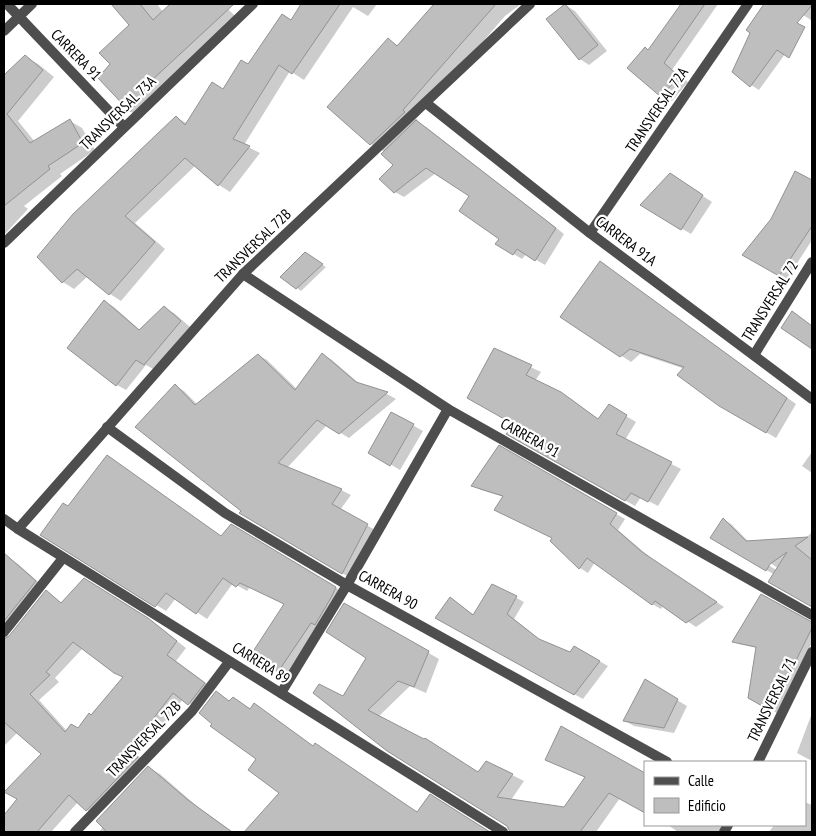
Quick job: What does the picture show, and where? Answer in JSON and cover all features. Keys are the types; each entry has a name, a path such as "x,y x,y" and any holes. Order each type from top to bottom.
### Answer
{"street":[{"name":"CARRERA 91","path":"7,4 124,127"},
{"path":"4,31 32,4"},
{"name":"TRANSVERSAL 73A","path":"4,243 253,4"},
{"name":"TRANSVERSAL 72B","path":"18,530 243,274 530,4"},
{"name":"TRANSVERSAL 72A","path":"590,233 748,4"},
{"name":"CARRERA 91A","path":"426,103 590,233 812,399"},
{"name":"TRANSVERSAL 72","path":"754,356 812,262"},
{"name":"CARRERA 91","path":"243,274 448,409 812,615"},
{"path":"281,693 348,585 448,409"},
{"name":"CARRERA 90","path":"107,427 225,512 348,585 665,761"},
{"name":"CARRERA 89","path":"4,519 18,530 503,832"},
{"path":"4,632 63,558"},
{"name":"TRANSVERSAL 71","path":"758,761 812,652"},
{"name":"TRANSVERSAL 72B","path":"75,832 192,711 230,662"}],"building":[{"path":"111,4 140,4 153,20 170,4 234,4 152,80 130,112 98,78 110,64 99,53 129,25"},
{"path":"301,4 340,4 292,74 279,65 233,139 250,146 218,186 185,158 125,216 155,242 109,295 77,269 62,283 37,257 73,214 176,116 185,125 212,82 223,89 241,60 248,64 282,14 291,20"},
{"path":"434,4 496,4 403,110 405,112 370,145 327,107 388,38 397,46"},
{"path":"565,4 598,45 579,60 546,19"},
{"path":"681,4 705,4 664,63 679,76 661,97 627,68 645,47 648,50"},
{"path":"764,4 812,5 797,23 805,27 789,58 777,50 750,87 732,72 750,33 746,30"},
{"path":"25,55 43,70 7,114 30,143 70,119 83,143 48,166 50,169 4,206 4,75"},
{"path":"416,120 556,228 535,261 517,249 513,255 495,244 499,239 459,211 469,196 426,168 394,193 379,179 393,165 381,154"},
{"path":"795,171 812,180 812,226 779,276 742,255 771,219"},
{"path":"670,173 703,195 681,230 640,205"},
{"path":"305,252 323,264 296,289 280,277"},
{"path":"600,261 787,398 766,433 719,406 677,375 684,367 630,349 620,357 560,317"},
{"path":"104,300 139,330 164,306 181,321 144,365 136,360 116,386 67,348"},
{"path":"792,311 812,326 812,349 781,328"},
{"path":"494,348 532,365 526,375 561,392 598,419 609,404 627,415 616,434 672,462 648,502 631,493 625,501 506,434 513,424 467,398"},
{"path":"322,353 356,382 388,392 339,434 317,420 278,463 342,489 332,504 368,524 342,574 239,513 241,511 135,427 175,384 195,405 258,354 295,390"},
{"path":"391,412 414,424 390,466 368,453"},
{"path":"499,445 617,513 610,524 642,552 717,602 686,623 655,601 652,605 587,558 579,569 550,541 552,538 494,510 503,496 471,486"},
{"path":"107,455 221,536 231,524 336,587 315,625 311,623 278,672 252,653 284,604 240,583 236,587 223,578 196,614 166,593 155,607 40,535 63,503 68,506"},
{"path":"723,518 746,541 808,537 795,546 812,560 812,607 768,582 787,552 770,564 766,571 710,538"},
{"path":"4,553 36,581 4,621"},
{"path":"84,578 148,618 177,641 167,655 205,683 188,705 173,693 128,749 138,757 86,811 69,795 37,832 4,832 4,815 17,799 4,792 41,754 4,722 4,639 9,636 46,590 61,603","holes":["73,642 114,673 123,677 91,715 89,713 78,728 71,724 65,732 30,694 50,675 46,672"]},
{"path":"492,584 517,596 507,614 539,639 570,652 574,646 600,661 574,695 435,618 450,597 473,615"},
{"path":"761,594 812,622 812,628 771,711 748,698 756,647 732,642"},
{"path":"344,603 429,651 414,687 398,681 368,710 425,738 478,772 486,761 513,774 497,797 564,807 585,777 545,760 561,726 644,772 644,812 609,793 580,832 510,832 507,826 387,751 313,693 319,684 343,696 366,658 326,632"},
{"path":"645,679 678,699 664,728 623,721"},
{"path":"216,691 229,701 233,697 250,709 254,703 313,746 315,743 417,812 430,794 490,832 244,832 279,793 248,770 256,759 210,726 212,724 199,713"},
{"path":"148,766 188,800 232,832 107,832 96,821"}]}
